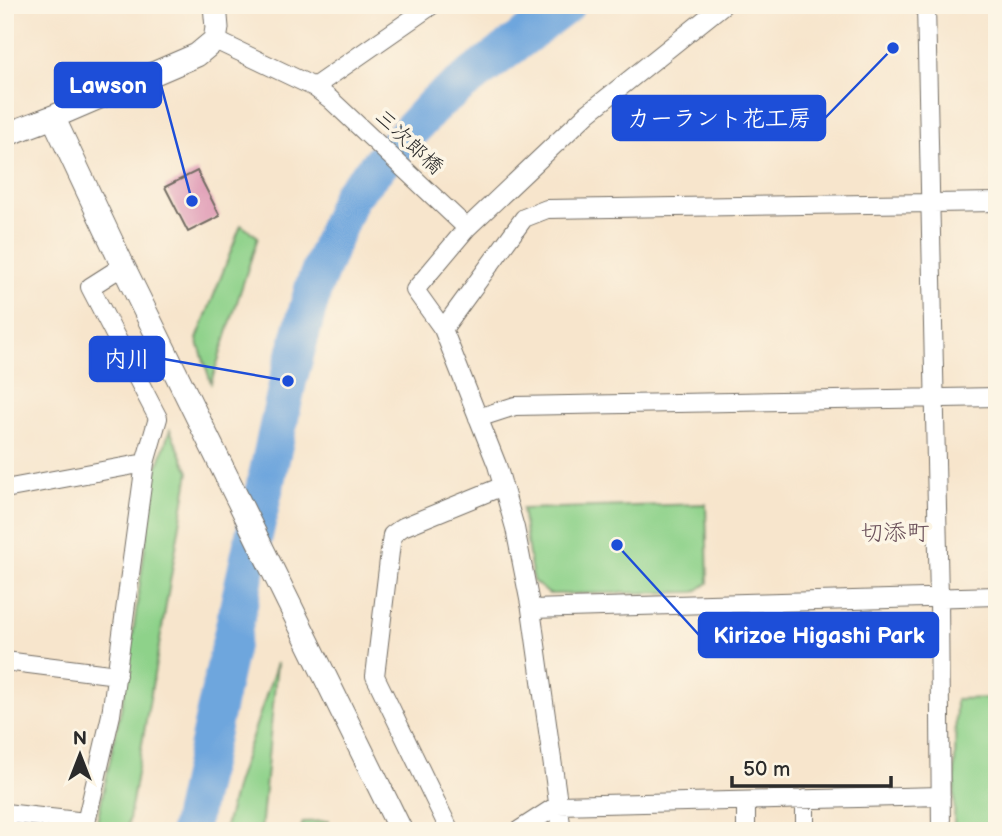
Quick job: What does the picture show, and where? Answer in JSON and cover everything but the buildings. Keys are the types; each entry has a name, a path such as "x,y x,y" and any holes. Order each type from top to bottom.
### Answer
{"street":[{"path":"5,135 197,55 215,40 215,5"},
{"path":"314,87 432,5"},
{"path":"562,831 531,609 515,528 497,466 443,329 415,290 461,223 588,113 723,5"},
{"path":"926,5 939,598 941,831"},
{"name":"三次郎橋","path":"215,40 314,87 461,223"},
{"path":"52,117 401,831"},
{"path":"443,329 524,218 547,209 997,202"},
{"path":"5,813 85,827 111,715 145,463 158,418 90,287 123,266"},
{"path":"478,418 515,406 997,397"},
{"path":"5,489 145,463"},
{"path":"450,831 375,676 392,535 403,527 503,486"},
{"path":"531,609 997,596"},
{"path":"5,661 117,675"},
{"path":"518,831 558,806 941,796"},
{"path":"805,799 806,831"},
{"path":"746,801 746,831"}],"green space":[{"path":"241,225 258,237 211,383 197,339"},
{"path":"170,430 189,472 127,831 95,831 126,685 155,474"},
{"path":"706,504 708,583 695,592 549,594 533,581 522,509"},
{"path":"277,663 261,831 224,831 236,784"},
{"path":"997,698 997,831 954,831 956,699"},
{"path":"328,821 325,831 300,831 303,822"}],"waterway":[{"path":"189,831 288,381 314,286 350,196 435,104 566,5"}],"place":[{"name":"カーラント花工房","path":"893,48"},
{"name":"Lawson","path":"192,201"},
{"name":"内川","path":"288,381"},
{"name":"Kirizoe Higashi Park","path":"617,545"}],"district":[{"name":"切添町","path":"895,533"}]}
